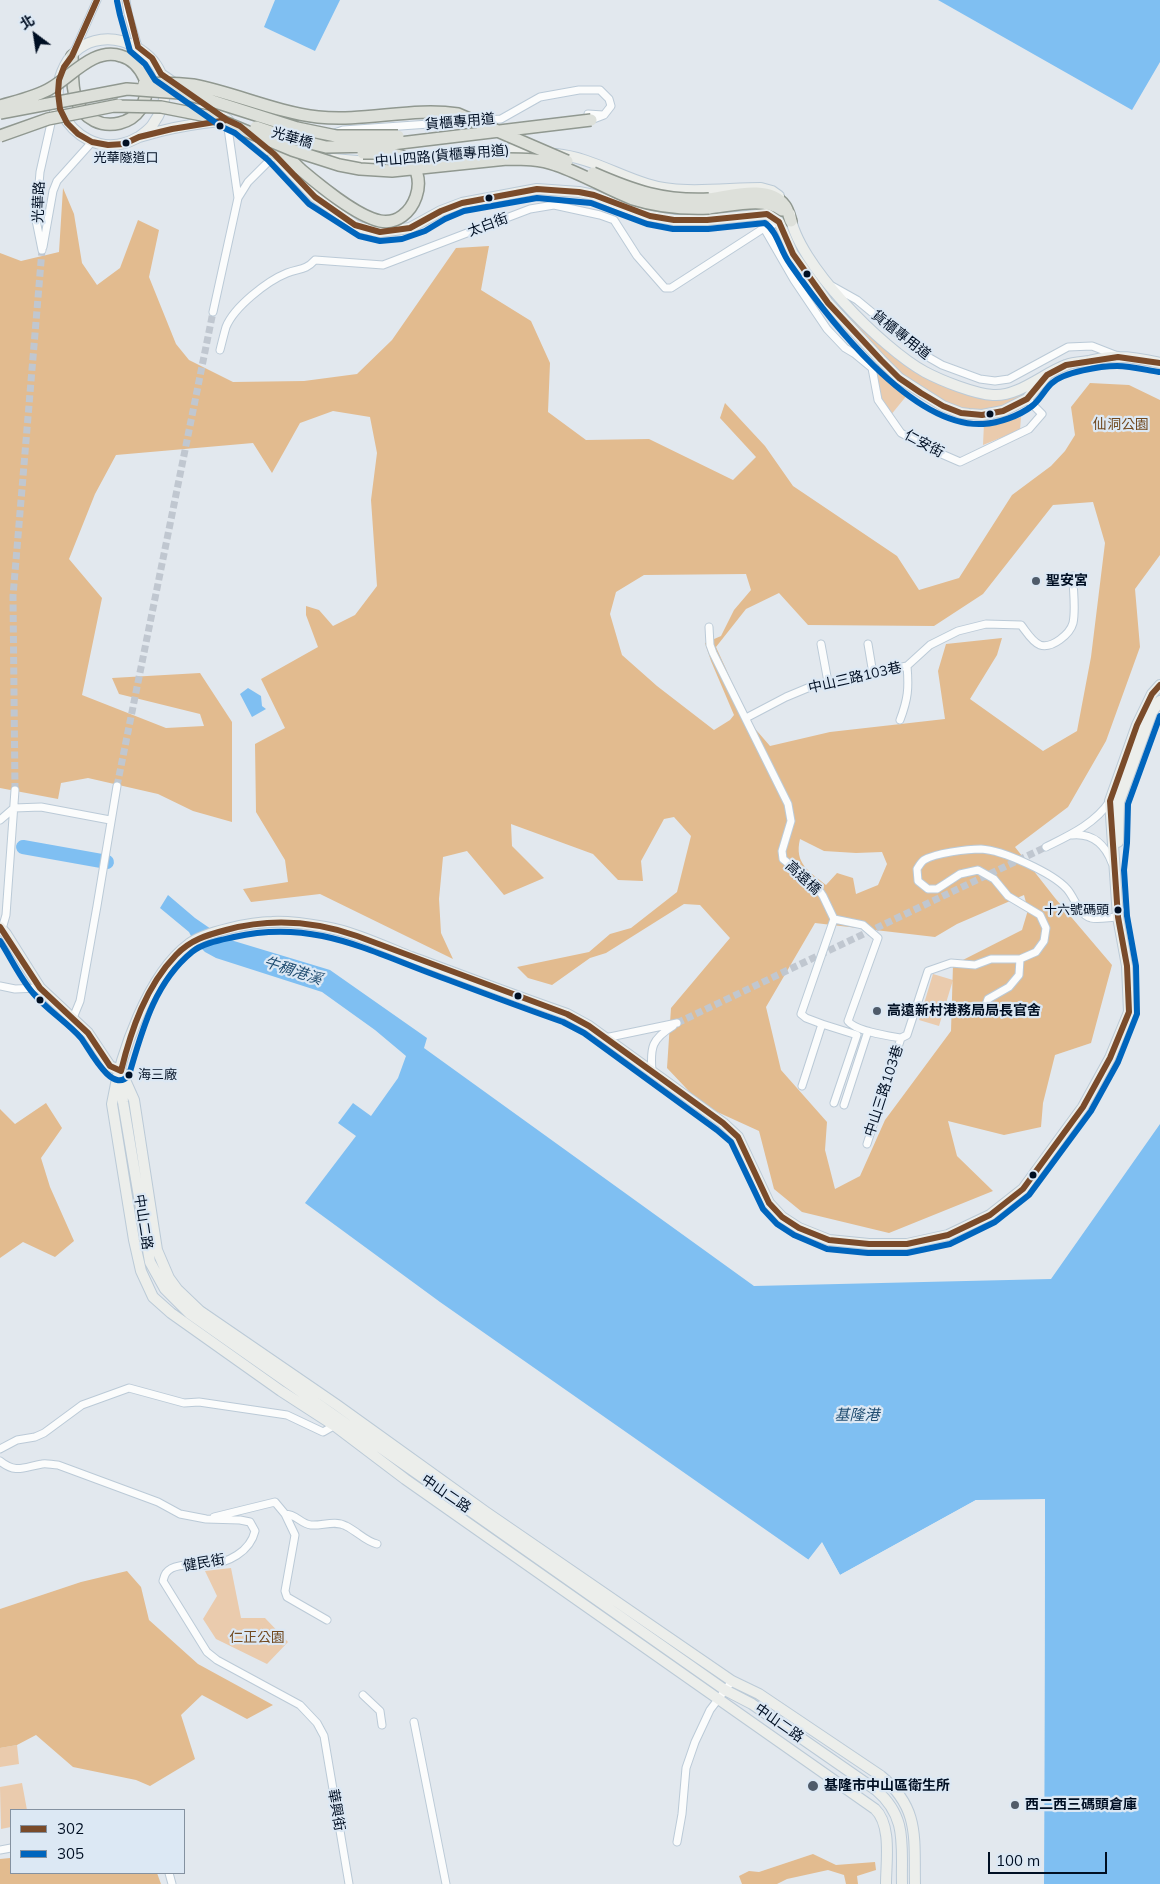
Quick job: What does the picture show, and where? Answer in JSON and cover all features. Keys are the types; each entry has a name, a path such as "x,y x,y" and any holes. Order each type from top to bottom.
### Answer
{"main road":[{"path":"0,106 48,90 90,60 107,54 116,54 131,60 141,71 145,79 147,95 140,109 125,122 112,125 101,125 85,114 76,100 72,56"},
{"path":"127,89 144,84 192,85 295,113 320,117 350,117 416,112 458,114 637,191 659,197 692,200 745,199"},
{"name":"光華橋","path":"0,113 127,89 180,93 297,128 336,136 386,137 590,117"},
{"name":"光華橋","path":"0,136 48,119 137,102 195,106 286,137 326,147 375,146 590,117"},
{"path":"114,106 160,108 212,117 292,150 324,161 360,169 392,171 523,159 555,164 626,196 658,206 692,209 762,194 776,198 785,206 791,221"},
{"path":"274,154 293,162 321,188 377,220 387,222 398,218 412,206 418,194 419,183 414,167 406,159 394,154 345,152 313,144"}],"street":[{"path":"97,0 59,80 60,109 67,123 78,134 92,142 108,146 124,144 139,137 202,123 227,120"},
{"path":"126,0 138,47"},
{"path":"72,56 81,48 104,40 121,41 138,47 152,58 161,74 164,92 161,109 153,125 139,137"},
{"path":"161,74 227,120 240,126 274,154 315,197 362,228 380,232 410,228 441,211 462,203 537,189 594,195 650,216 674,220 707,220 760,213 767,214 779,222 793,254 828,303 899,378 943,406 961,413 982,414 1003,411 1027,399 1046,375"},
{"name":"貨櫃專用道","path":"274,154 343,130 500,119 540,96 579,90 600,90 609,99 611,106 604,115 590,117"},
{"name":"光華路","path":"58,93 40,172 36,220 42,250 53,192 57,181 92,142"},
{"path":"227,120 238,198"},
{"name":"中山四路(貨櫃專用道)","path":"274,154 381,164 512,149 566,155 648,185 681,190 765,188 776,193 786,202 790,211 791,221 803,247 836,296 899,354 924,372 950,384 994,395 1015,391 1066,365 1118,356 1160,363"},
{"path":"213,312 238,198 248,182 274,154"},
{"name":"太白街","path":"220,350 226,326 231,318 259,289 288,272 308,268 315,260 383,266 530,209 554,205 614,220 637,256 665,288 670,288 764,228 779,222"},
{"name":"仁安街","path":"764,228 794,280 827,330 845,348 872,368 878,400 901,433 960,462 1030,429 1042,414 1027,399"},
{"name":"貨櫃專用道","path":"828,284 857,300 921,353 942,365 994,382 1009,379 1068,347 1092,346 1118,356"},
{"name":"中山三路103巷","path":"746,718 810,687 907,666 930,645 958,631 986,624 1022,625 1040,645 1048,646 1062,638 1071,629 1073,622 1073,576"},
{"path":"709,627 710,644 713,653 746,718"},
{"path":"821,644 828,682"},
{"path":"868,644 873,674"},
{"path":"900,720 908,698 907,666"},
{"path":"1046,847 1070,835 1100,814 1110,801 1137,724 1152,694 1160,685"},
{"path":"1115,870 1119,802 1152,712 1160,701"},
{"name":"高遠橋","path":"746,718 788,804 791,821 783,848 783,859 817,887 834,919"},
{"path":"73,1018 80,1001 116,786"},
{"path":"15,790 6,915 1,928 40,988 88,1033 110,1066 121,1071"},
{"path":"1110,801 1115,870"},
{"path":"0,820 14,808 42,807 110,820"},
{"path":"1070,835 1089,836 1097,840 1110,857 1115,870"},
{"path":"983,1013 988,999 1009,987 1019,975 1020,959 1036,952 1044,941 1046,928 1040,915 1008,896 994,878 978,870 960,874 937,889 928,889 918,880 917,868 923,860 982,849 1004,855 1044,872 1068,889 1075,903 1083,913 1091,918 1118,917"},
{"name":"中山二路","path":"915,1884 912,1817 895,1787 881,1776 759,1694 732,1681 494,1518 341,1420 281,1391 171,1314 153,1297 141,1271 134,1240 112,1104 114,1090 121,1071 128,1040 154,986 163,969 175,955 191,942 217,931 272,922 326,927 370,941 567,1014 589,1026 723,1122 738,1137 769,1203 782,1217 799,1228 829,1240 869,1244 908,1244 948,1235 990,1215 1023,1189 1083,1107 1110,1058 1129,1012 1126,966 1118,917 1115,870"},
{"path":"834,919 801,1014 806,1018 857,1035 834,1103"},
{"name":"中山三路103巷","path":"834,919 863,926 878,938 848,1021 851,1025 868,1031 901,1038 907,1035 928,971 951,963 975,965 991,959 1020,959"},
{"path":"0,986 15,989 40,988"},
{"path":"605,1038 677,1023 658,1036 652,1048 652,1071"},
{"path":"802,1086 822,1024"},
{"path":"844,1105 868,1031"},
{"name":"中山三路103巷","path":"867,1144 901,1038"},
{"name":"中山二路","path":"121,1071 134,1100 157,1250 169,1278 177,1288 200,1311 341,1420 405,1479 722,1694 875,1809 883,1820 886,1832 886,1884"},
{"path":"0,1449 17,1440 44,1433 82,1405 130,1388 184,1403 199,1402 288,1415 323,1432 341,1420"},
{"name":"健民街","path":"0,1461 13,1469 25,1469 43,1464 58,1465 158,1502 180,1514 206,1519 250,1522 255,1532 253,1542 246,1549 228,1560 208,1565 189,1565 173,1568 166,1573 163,1581 206,1652 217,1660 300,1704 317,1723 324,1736"},
{"path":"206,1519 236,1510 275,1502 285,1514 295,1535 284,1591 287,1597 327,1620"},
{"path":"285,1514 292,1514 309,1525 328,1523 345,1525 368,1542 377,1544"},
{"path":"677,1842 682,1814 686,1768 695,1742 722,1694 732,1681"},
{"name":"中山二路","path":"722,1694 752,1704 886,1798 900,1824 902,1884"},
{"path":"363,1695 380,1711 382,1725"},
{"path":"414,1722 446,1884"},
{"name":"華興街","path":"324,1736 349,1884"}],"green space":[{"name":"仙洞公園","path":"63,188 74,214 82,263 97,285 120,268 138,220 159,230 149,277 176,344 189,360 233,382 304,381 357,374 392,340 456,248 489,246 481,290 531,321 550,363 548,412 586,440 649,439 733,480 756,457 720,418 725,403 765,446 793,486 897,556 919,590 959,578 1012,495 1051,466 1065,451 1075,435 1071,407 1090,383 1129,385 1160,400 1160,555 1135,589 1140,647 1106,741 1068,807 1015,847 1112,965 1091,1043 1055,1055 1043,1103 1041,1127 1004,1135 948,1121 957,1156 993,1191 889,1233 802,1212 774,1189 759,1131 702,1105 667,1068 671,1008 730,938 700,905 684,904 606,953 590,958 552,985 528,978 517,967 589,952 610,934 631,928 677,892 691,836 674,817 664,819 641,861 643,881 618,880 593,854 511,824 512,846 544,878 504,895 467,851 443,857 439,899 441,933 453,959 320,894 251,902 243,889 288,882 285,860 256,812 255,744 285,728 261,679 318,647 306,615 306,606 319,610 333,626 355,615 377,586 371,500 377,453 370,417 333,411 300,423 272,473 253,443 116,455 95,494 69,559 102,598 82,695 166,728 204,726 200,714 119,694 112,678 200,673 232,722 232,822 193,811 158,794 88,778 61,783 58,799 0,788 0,253 21,261 59,252","holes":["1093,502 1105,543 1091,657 1077,731 1043,751 970,699 997,655 1002,638 946,644 938,671 945,719 830,732 770,746 751,724 716,647 746,609 779,593 808,625 934,626 983,594 1053,505","746,574 751,590 734,610 721,636 705,643 734,715 730,720 714,730 657,686 622,655 610,614 616,592 644,575","800,839 824,851 882,852 887,864 878,885 856,894 853,878 837,873 826,885 804,866 799,855","1024,895 1028,910 1022,930 953,965 951,1031 885,1120 860,1176 835,1189 825,1150 827,1122 781,1070 766,1007 815,923 935,937 957,924"]},
{"path":"851,319 915,372 947,387 982,397 1031,390 1012,404 991,410 974,410 956,406 939,399 907,379 872,347"},
{"path":"879,365 908,394 890,416 879,400 874,369"},
{"path":"1021,417 1020,430 983,445 984,423 1005,422"},
{"path":"933,974 953,980 939,1026 919,1020"},
{"path":"46,1103 62,1128 41,1158 50,1187 74,1241 55,1257 23,1242 0,1258 0,1109 15,1124"},
{"name":"仁正公園","path":"231,1568 241,1618 265,1618 288,1642 267,1664 216,1639 203,1619 217,1596 205,1571"},
{"path":"127,1571 141,1587 149,1620 198,1664 273,1705 247,1719 202,1695 181,1715 195,1759 150,1786 136,1780 73,1767 36,1735 17,1745 0,1748 0,1609 81,1582"},
{"path":"17,1745 19,1764 0,1767 0,1748"},
{"path":"22,1783 27,1809 10,1809 10,1827 1,1829 0,1787"},
{"path":"813,1854 836,1865 875,1862 876,1870 857,1876 858,1884 846,1884 844,1875 828,1870 787,1879 777,1884 742,1884 739,1876 749,1871 759,1872"},
{"path":"10,1858 10,1874 157,1874 161,1884 0,1884 0,1859"}],"water":[{"path":"275,0 340,0 315,51 264,27"},
{"path":"938,0 1160,0 1160,62 1132,110"},
{"path":"248,688 261,696 262,706 266,709 252,717 240,694"},
{"name":"基隆港","path":"168,895 195,918 224,938 330,970 427,1038 424,1048 754,1286 1051,1279 1160,1124 1160,1884 1044,1884 1045,1500 976,1500 840,1575 822,1543 809,1560 440,1302 305,1203 356,1136 338,1123 353,1103 371,1116 398,1078 406,1056 375,1030 322,992 216,958 205,952 193,940 189,932 160,908"}],"pier":[{"path":"567,1394 808,1560 822,1542 840,1575 976,1500 1045,1499 1044,1884 1042,1884 1042,1502 977,1502 840,1578 822,1547 810,1562 807,1562"}],"waterway":[{"name":"牛稠港溪","path":"23,847 107,862"}],"tunnel":[{"path":"15,790 13,596 42,250"},
{"path":"117,786 213,312"},
{"path":"677,1023 1046,847"}],"transit line":[{"name":"302","path":"97,0 72,56 64,67 59,80 58,93 60,109 67,123 78,134 92,142 108,145 124,144 139,137 172,129 227,120 240,126 274,154 315,197 355,225 380,232 410,228 441,211 462,203 537,189 594,195 650,216 674,220 707,220 767,214 779,222 793,254 828,303 881,360 899,378 921,393 943,406 961,413 982,415 1003,411 1027,399 1047,375 1066,365 1118,357 1160,363"},
{"name":"302","path":"126,0 138,47 152,58 161,74 227,120 236,124"},
{"name":"305","path":"117,1 130,51 145,64 155,80 222,127 235,133 268,160 309,204 359,236 380,241 402,239 425,231 445,219 464,211 537,198 591,203 647,224 673,229 708,229 765,223 773,231 787,259 806,286 848,339 873,365 900,389 928,408 956,420 983,424 1009,418 1032,406 1038,401 1049,385 1058,379 1083,370 1117,366 1159,372"},
{"name":"302","path":"121,1071 135,1024 148,995 165,967 187,945 212,934 242,926 292,923 325,927 357,936 567,1014 589,1026 723,1123 738,1137 769,1203 782,1217 799,1228 829,1240 869,1244 907,1244 948,1235 990,1215 1023,1189 1083,1107 1110,1058 1129,1012 1127,966 1118,917 1110,801 1137,725 1152,694 1160,685"},
{"name":"305","path":"0,941 33,993 81,1038 95,1060 108,1075 122,1080 129,1075 145,1025 159,993 179,964 201,946 262,932 288,932 313,934 361,947 563,1022 584,1033 731,1142 763,1209 777,1224 794,1235 827,1249 868,1253 907,1253 950,1244 995,1222 1029,1195 1091,1111 1118,1062 1137,1014 1136,966 1127,916 1124,870 1128,804 1160,716"},
{"name":"302","path":"0,927 40,988 88,1033 110,1066 121,1071"}],"place":[{"name":"光華隧道口","path":"126,143"},
{"name":"聖安宮","path":"1036,581"},
{"name":"十六號碼頭","path":"1118,910"},
{"name":"高遠新村港務局局長官舍","path":"877,1011"},
{"name":"海三廠","path":"129,1075"},
{"name":"基隆市中山區衛生所","path":"813,1786"},
{"name":"西二西三碼頭倉庫","path":"1015,1805"}]}
